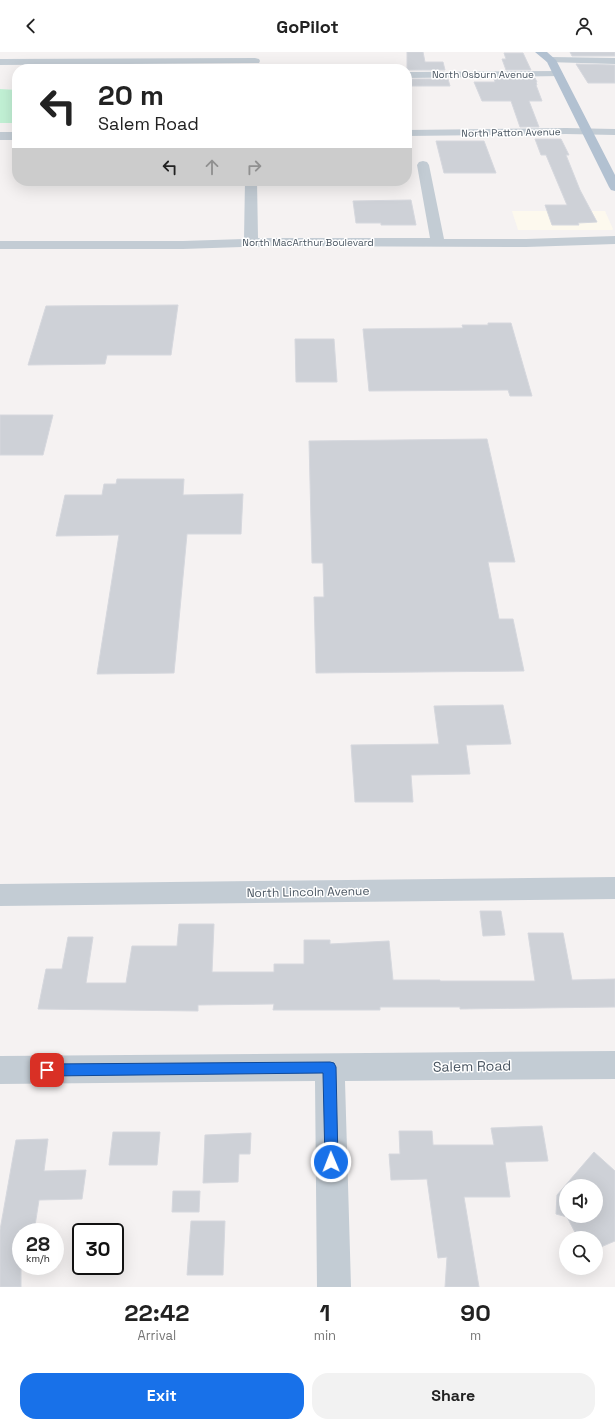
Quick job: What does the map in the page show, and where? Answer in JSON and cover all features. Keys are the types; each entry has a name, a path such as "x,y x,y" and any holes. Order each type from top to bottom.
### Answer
{"main road":[{"path":"540,52 553,56 558,74 615,187"}],"street":[{"path":"553,56 615,61"},
{"path":"0,62 255,61"},
{"name":"North Osburn Avenue","path":"412,75 558,74"},
{"name":"North Patton Avenue","path":"412,134 615,132"},
{"path":"0,136 12,136"},
{"path":"423,165 438,242"},
{"path":"251,186 251,242"},
{"name":"North MacArthur Boulevard","path":"0,245 183,245 251,242 526,243 615,240"},
{"name":"North Lincoln Avenue","path":"0,898 615,888"},
{"name":"Salem Road","path":"0,1070 615,1065"},
{"path":"330,1067 334,1287"}],"shaded area":[{"path":"512,211 605,211 613,229 518,230"}],"green space":[{"path":"0,89 12,90 12,123 0,123"}],"building":[{"path":"407,52 423,52 425,62 443,62 445,70 412,70 412,64 407,64"},
{"path":"570,52 615,52 615,56 572,56"},
{"path":"504,53 523,53 531,70 506,70 502,59 506,59"},
{"path":"576,64 615,65 615,83 588,83"},
{"path":"535,78 542,101 529,101 539,127 520,127 511,101 482,101 474,82 495,82 494,79"},
{"path":"412,79 448,79 450,86 412,86"},
{"path":"535,139 561,139 569,155 566,155 580,190 597,222 578,223 579,225 552,225 545,205 567,205 546,155 541,155"},
{"path":"436,141 484,141 496,173 444,173"},
{"path":"411,200 416,225 356,223 353,201"},
{"path":"178,305 171,355 107,355 105,364 28,365 46,306"},
{"path":"488,323 511,323 532,396 510,396 508,390 369,391 363,329 463,328 462,325 488,325"},
{"path":"295,339 334,339 337,382 296,382"},
{"path":"0,415 53,415 43,455 0,455"},
{"path":"487,439 515,562 488,562 499,619 513,619 524,671 316,673 314,597 324,597 323,563 312,563 309,441"},
{"path":"117,479 184,479 183,495 243,494 241,534 187,534 174,673 97,674 119,535 56,536 65,495 102,495 104,484 116,484"},
{"path":"503,705 511,744 466,745 470,774 411,775 413,802 355,802 351,745 439,744 434,706"},
{"path":"480,911 501,911 505,935 483,936"},
{"path":"179,924 214,924 212,972 274,972 274,964 304,964 304,940 330,940 330,944 389,941 393,980 535,981 528,933 563,933 572,980 615,979 615,1007 460,1009 460,1007 380,1007 380,1010 273,1010 274,1004 198,1005 198,1011 38,1009 46,969 62,969 68,937 93,937 86,983 126,983 132,946 177,946"},
{"path":"542,1126 548,1161 505,1162 510,1197 464,1197 479,1287 445,1287 447,1257 438,1258 427,1179 391,1180 389,1154 400,1154 399,1131 432,1131 433,1145 494,1145 491,1128"},
{"path":"113,1132 160,1132 157,1165 109,1165"},
{"path":"251,1133 250,1154 239,1154 238,1182 203,1183 205,1135"},
{"path":"48,1139 44,1171 86,1170 82,1199 39,1200 35,1223 12,1223 12,1275 21,1275 21,1287 0,1287 0,1230 16,1140"},
{"path":"594,1152 615,1171 615,1241 603,1246 603,1231 574,1231 570,1223 603,1223 603,1179 571,1179"},
{"path":"173,1191 200,1191 199,1212 172,1212"},
{"path":"559,1193 559,1215 556,1214 557,1195"},
{"path":"191,1221 225,1221 223,1275 187,1275"}],"route":[{"path":"47,1070 330,1067 331,1162"}]}
